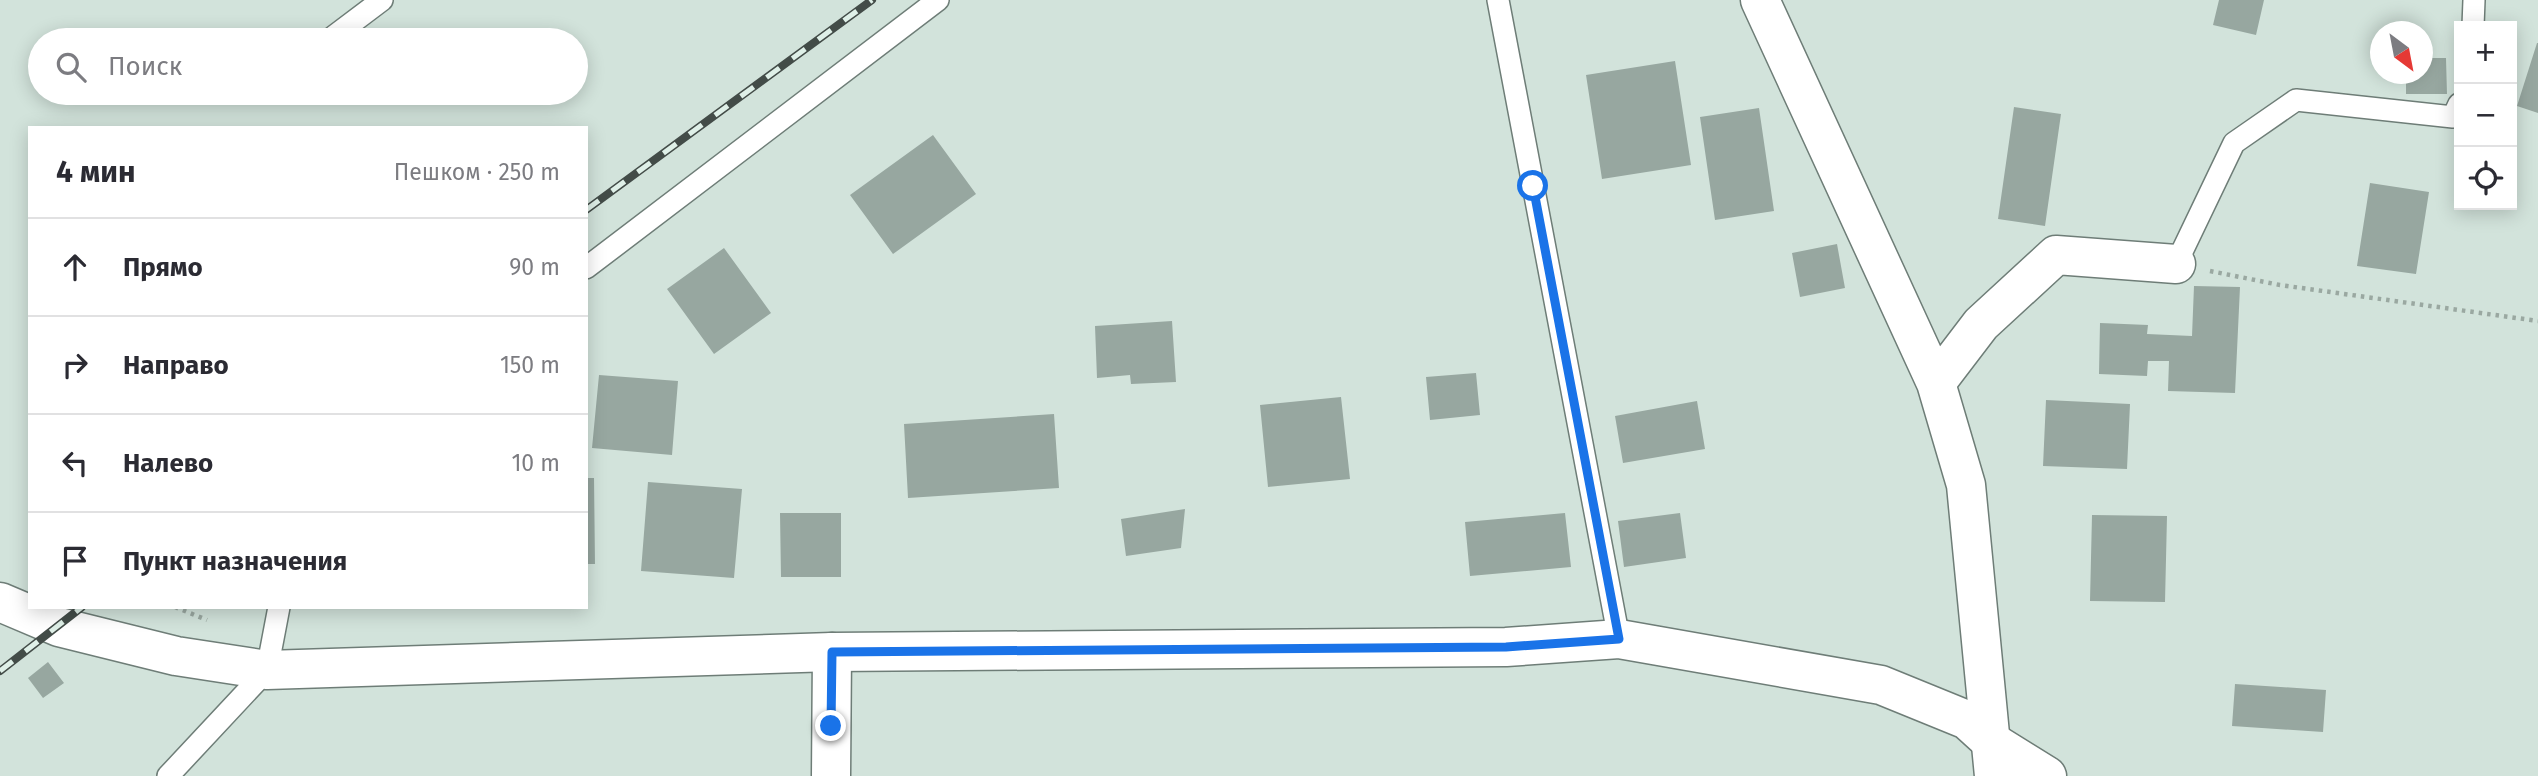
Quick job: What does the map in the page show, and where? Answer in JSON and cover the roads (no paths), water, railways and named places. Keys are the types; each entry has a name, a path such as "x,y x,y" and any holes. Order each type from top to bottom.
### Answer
{"street":[{"path":"1760,0 1936,383 1966,485 1992,758"},
{"path":"1936,383 1981,324 2056,255 2176,264"},
{"path":"0,602 71,630 176,656 267,670 832,652 1506,647 1619,639 1881,685 1967,720 1992,758 2047,776"},
{"path":"831,776 832,652"}],"lane":[{"path":"345,28 382,0"},
{"path":"588,266 938,0"},
{"path":"1497,0 1619,639"},
{"path":"2473,21 2474,0"},
{"path":"2176,264 2234,143 2296,100 2453,117 2454,115"},
{"path":"168,776 267,670 279,609"}],"railway":[{"path":"588,209 872,0"},
{"path":"0,671 79,609"}]}
